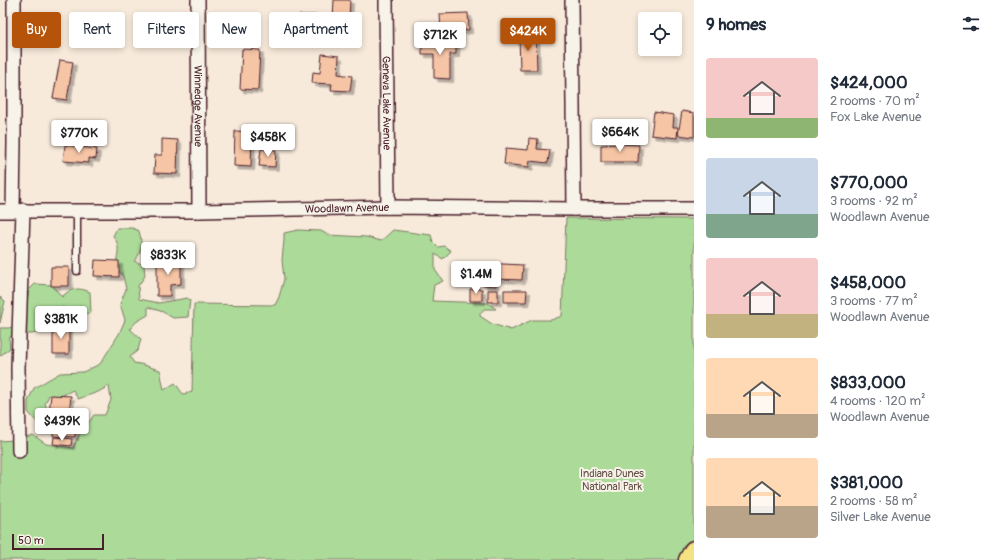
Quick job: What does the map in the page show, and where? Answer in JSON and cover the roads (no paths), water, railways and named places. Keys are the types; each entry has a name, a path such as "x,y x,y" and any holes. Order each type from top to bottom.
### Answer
{"main road":[{"path":"688,560 694,551"}],"street":[{"path":"14,0 14,143 12,210 18,368 19,451"},
{"name":"Winnedge Avenue","path":"198,0 198,211"},
{"name":"Geneva Lake Avenue","path":"386,0 388,207"},
{"path":"572,0 574,209"},
{"name":"Woodlawn Avenue","path":"12,210 198,211 388,207 574,209 694,208"}],"lane":[{"path":"77,211 77,271"}],"park label":[{"name":"Indiana Dunes National Park","path":"612,479"}]}
